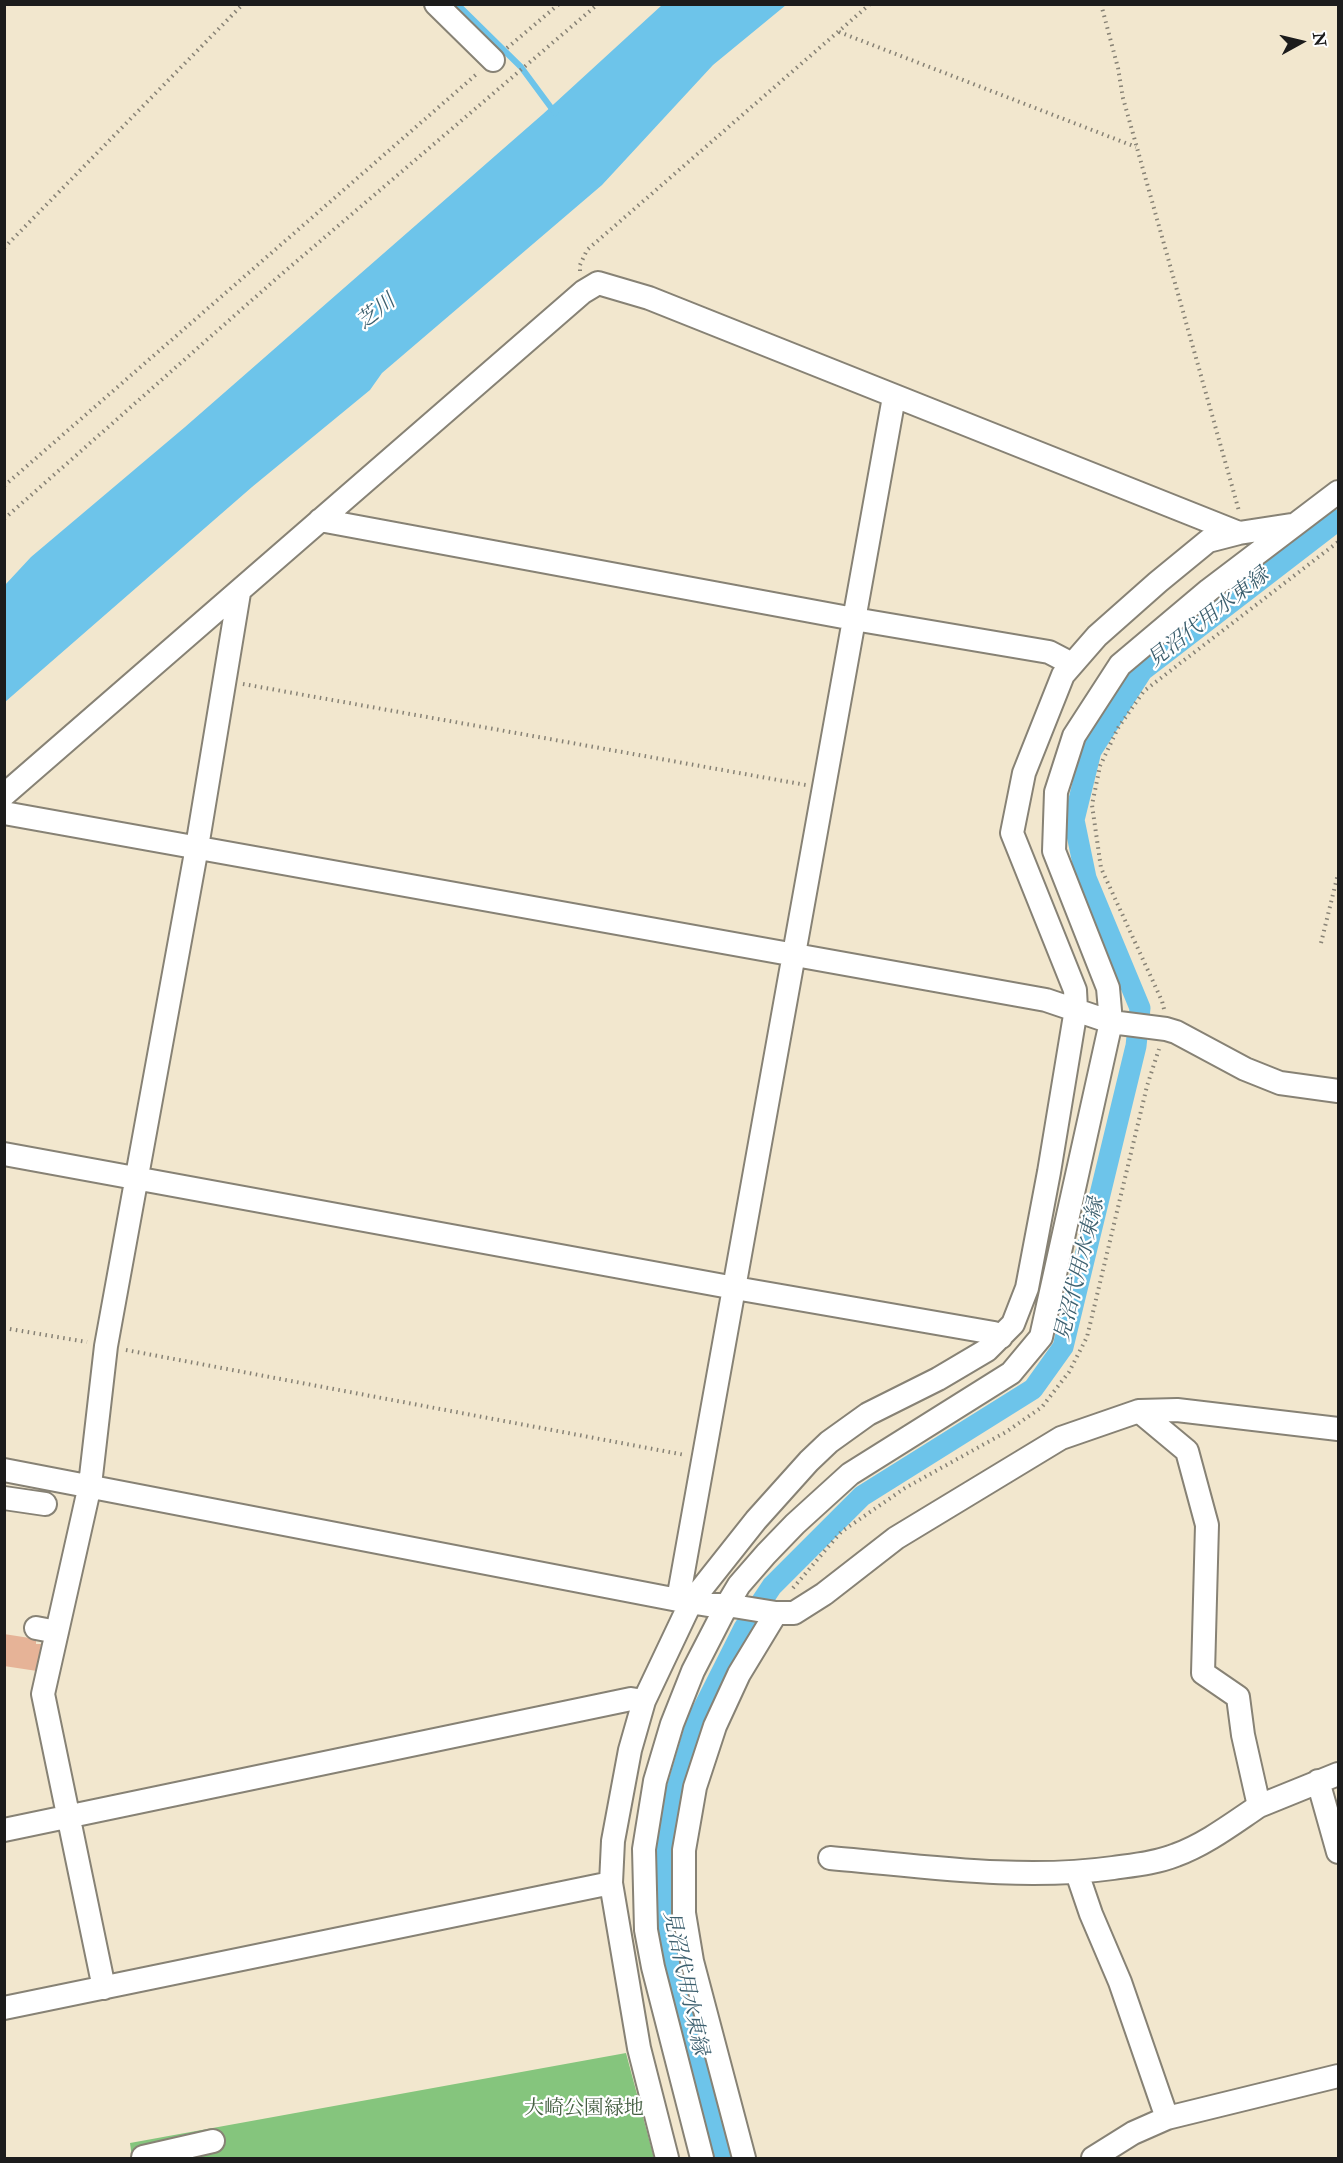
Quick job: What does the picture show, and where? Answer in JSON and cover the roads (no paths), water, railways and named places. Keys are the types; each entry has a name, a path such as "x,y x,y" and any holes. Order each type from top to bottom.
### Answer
{"street":[{"path":"436,4 493,60"},
{"path":"4,795 583,292 598,283 649,298 1242,533"},
{"path":"667,2158 639,2048 611,1883 613,1841 630,1750 644,1701 684,1601 704,1458 894,397"},
{"path":"702,2158 653,1967 646,1930 644,1849 655,1780 672,1724 693,1671 739,1585 766,1554 850,1474 1011,1373 1041,1337 1117,1023 1108,988 1054,851 1056,792 1074,736 1120,665 1209,590 1338,492"},
{"path":"320,520 854,619 1048,652 1072,664"},
{"path":"684,1601 809,1461 830,1442 868,1414 987,1350 1012,1324 1028,1288 1076,1009 1075,990 1012,833 1024,773 1063,675 1097,636 1208,541 1295,524"},
{"path":"104,1988 43,1694 47,1630 90,1485 106,1346 197,847 239,593"},
{"path":"4,813 1047,1000 1117,1023 1159,1018 1176,1032 1245,1069 1280,1083 1338,1091"},
{"path":"4,1154 735,1288 994,1333 1001,1337"},
{"path":"4,1470 684,1601 730,1605 773,1613 794,1613 824,1594 896,1538 1061,1438 1139,1411 1177,1410 1338,1429"},
{"path":"1139,1411 1187,1451 1207,1525 1203,1673 1238,1697 1243,1735 1259,1806"},
{"path":"4,1498 45,1504"},
{"path":"744,2158 692,1961 684,1912 684,1850 695,1787 715,1726 739,1674 773,1613"},
{"path":"4,1830 631,1700 644,1701"},
{"path":"830,1858 948,1868 1077,1873 1143,1864 1175,1856 1206,1840 1259,1806 1328,1777 1338,1852"},
{"path":"1077,1873 1091,1914 1124,1992 1167,2118"},
{"path":"4,2008 611,1883"},
{"path":"1093,2158 1133,2133 1167,2118 1338,2076"},
{"path":"143,2158 213,2141"}],"water":[{"name":"芝川","path":"662,5 786,5 713,65 602,185 382,373 370,390 252,487 5,702 5,585 31,557 185,427 543,114"}],"waterway":[{"path":"457,4 521,67 555,113"},
{"name":"見沼代用水東縁","path":"724,2158 672,1958 666,1921 664,1867 667,1833 673,1802 697,1721 744,1628 772,1586 862,1496 1033,1389 1063,1347 1136,1046 1140,1008 1086,878 1074,820 1091,751 1142,671 1338,520"}],"park label":[{"name":"大崎公園緑地","path":"584,2110"}]}
